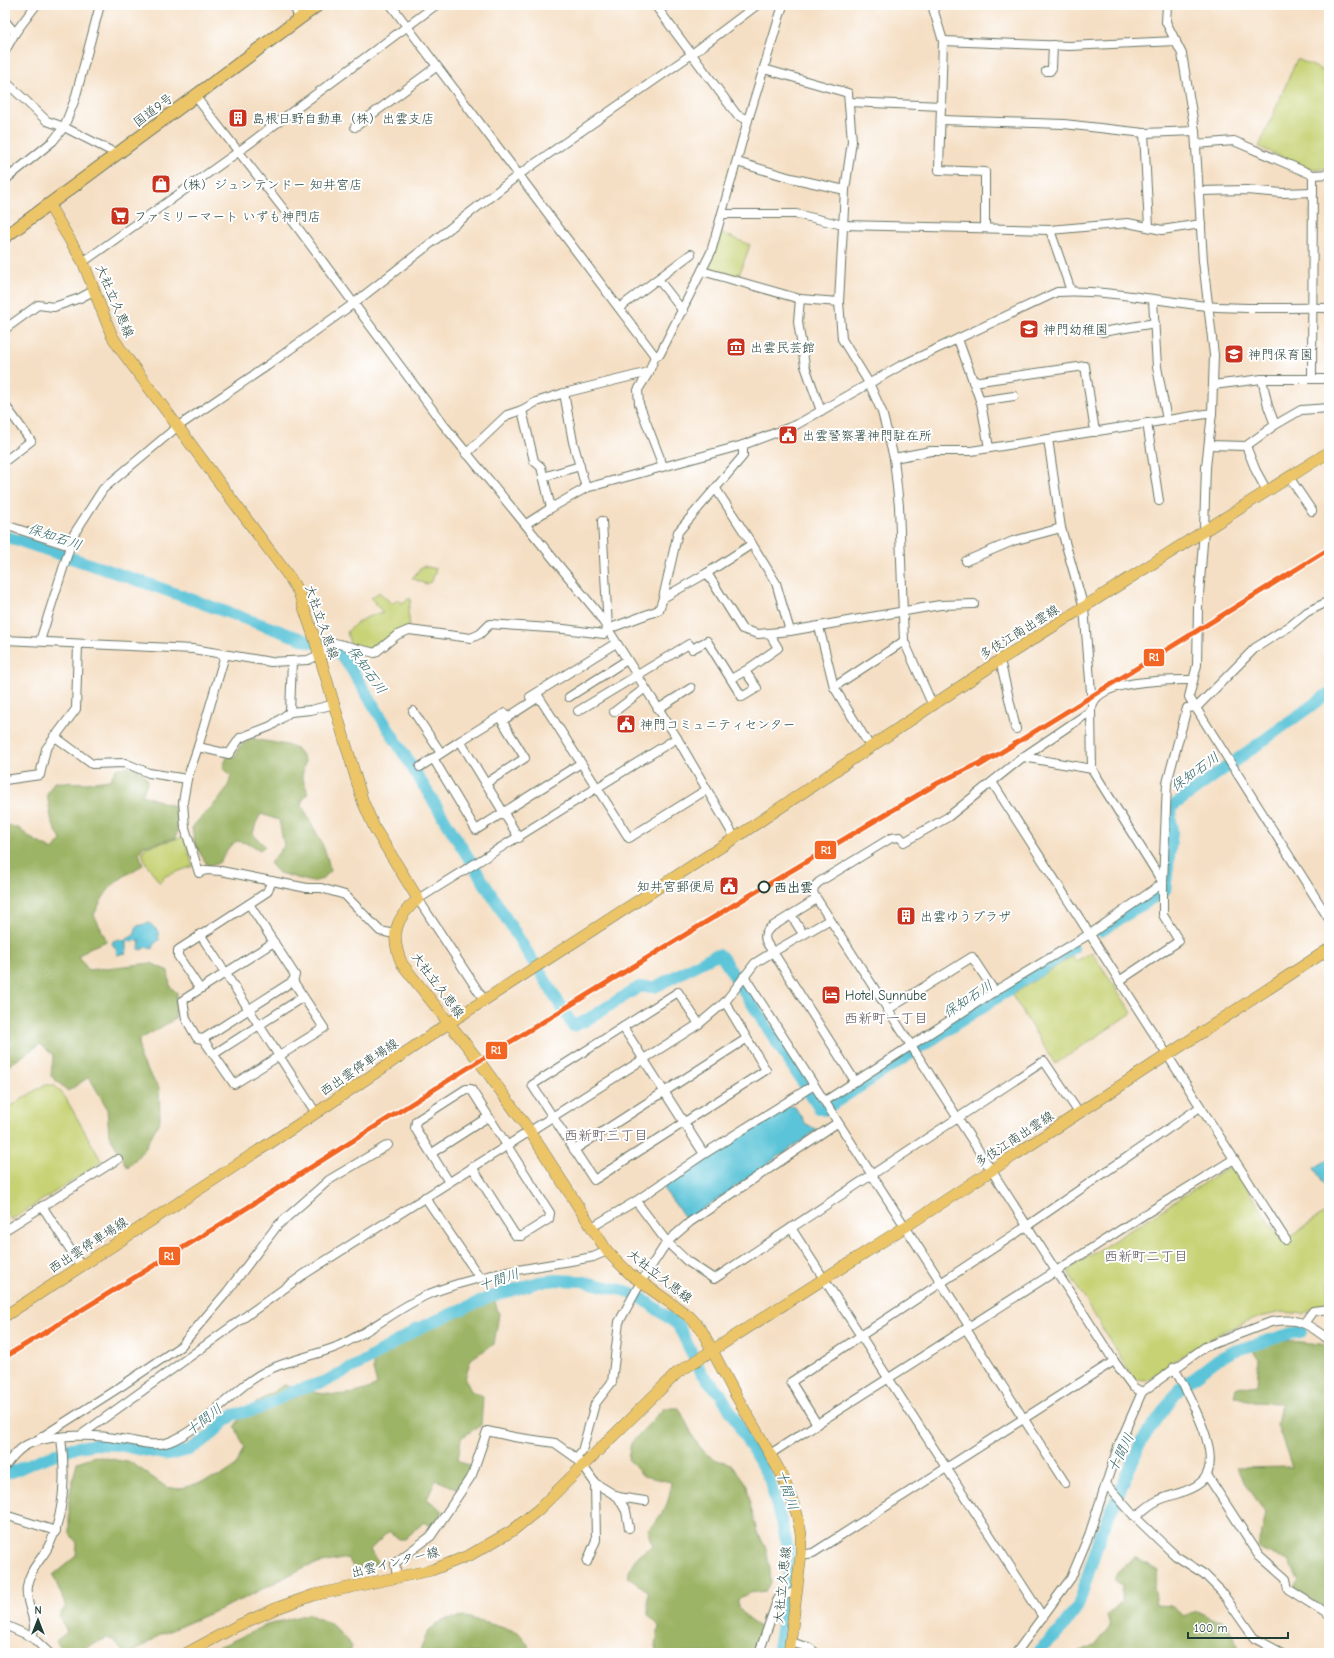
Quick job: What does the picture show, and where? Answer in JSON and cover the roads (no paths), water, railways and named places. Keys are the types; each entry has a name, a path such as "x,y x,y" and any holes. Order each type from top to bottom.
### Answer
{"highway":[{"name":"国道9号","path":"5,237 318,5"}],"main road":[{"name":"大社立久恵線","path":"49,205 83,262 112,336 290,578 299,593 314,637 321,650 363,802 375,829 418,899 407,908 401,916 395,934 395,946 402,964 449,1023 529,1130 608,1251 619,1264 641,1282 690,1317 702,1329 734,1392 782,1475 797,1514 801,1534 801,1555 789,1648"},
{"name":"多伎江南出雲線","path":"732,840 1000,660 1329,452"},
{"name":"西出雲停車場線","path":"5,1316 316,1113 484,1000 732,840"},
{"name":"多伎江南出雲線","path":"712,1349 905,1227 1329,949"},
{"name":"出雲インター線","path":"187,1653 237,1626 277,1608 314,1595 432,1570 470,1555 512,1531 539,1509 579,1462 685,1367 712,1349"}],"street":[{"path":"5,51 15,33 36,5"},
{"path":"5,180 53,141 64,127 75,99 100,5"},
{"path":"294,5 299,19"},
{"path":"391,5 517,176 655,356"},
{"path":"83,262 238,152 436,5"},
{"path":"655,5 737,115 748,120"},
{"path":"40,641 74,534 103,489 178,427 267,366 353,304 517,176 692,54 757,5"},
{"path":"663,466 639,404 638,390 649,372 655,356 660,354 683,311 711,252 748,120 783,5"},
{"path":"932,5 942,41 942,120 939,170 985,172 985,228"},
{"path":"1167,5 1166,22 1182,54 1195,131 1200,191 1203,261 1214,355 1212,413 1198,607 1197,665 1189,697 1197,707 1329,919"},
{"path":"5,21 15,33"},
{"path":"942,41 1053,45 1176,41"},
{"path":"1046,71 1050,71 1052,68 1053,45"},
{"path":"355,127 436,66"},
{"path":"764,69 848,93 852,141 845,190 839,302 842,339 869,383 882,412 894,458 899,506 904,641 933,706"},
{"path":"5,81 47,121 64,127 117,154"},
{"path":"195,96 292,220 466,454 526,524 592,606 628,660 644,689 677,738 732,840"},
{"path":"849,102 942,106"},
{"path":"942,120 1064,124 1144,133 1195,131"},
{"path":"1144,133 1149,227"},
{"path":"1196,144 1234,141 1313,175 1329,174"},
{"path":"736,162 791,178 845,190"},
{"path":"1312,378 1311,308 1313,175"},
{"path":"1200,191 1246,190 1282,193 1313,192"},
{"path":"722,214 796,214 843,225 1050,230 1128,223 1162,230 1201,224"},
{"path":"1050,230 1071,291"},
{"path":"619,308 691,254"},
{"path":"702,271 800,299 839,302"},
{"path":"658,279 683,311"},
{"path":"5,329 38,305 54,307 80,298 95,290"},
{"path":"526,524 586,488 743,445 796,425 900,366 1057,292 1081,290 1154,300 1248,309 1329,308"},
{"path":"800,299 798,322 803,351 806,366 821,411"},
{"path":"1154,300 1157,367 1167,420"},
{"path":"1102,332 1155,322"},
{"path":"958,339 980,401 989,448"},
{"path":"973,382 1085,366 1095,432"},
{"path":"466,454 507,415 522,410 536,402 564,393 649,372"},
{"path":"1213,385 1262,379 1329,379"},
{"path":"1262,379 1268,406 1275,425"},
{"path":"564,393 586,488"},
{"path":"980,401 1014,396"},
{"path":"1209,445 1246,446 1275,425 1301,410 1329,408"},
{"path":"5,461 31,441 6,410"},
{"path":"522,410 534,461 541,467 551,508"},
{"path":"894,458 931,451 971,451 1212,413"},
{"path":"1147,423 1159,501"},
{"path":"1048,439 1061,528 1084,608 1092,708 1092,769 1163,884"},
{"path":"5,640 193,649 270,662 308,660 321,650 335,643 375,653 397,635 409,630 471,638 480,634 490,624 564,629 604,634 608,629 659,610 678,532 743,456 743,445"},
{"path":"1246,446 1256,471 1267,491"},
{"path":"543,477 580,466"},
{"path":"1289,477 1312,511"},
{"path":"716,489 776,583 790,631"},
{"path":"602,521 608,629"},
{"path":"5,525 70,546"},
{"path":"966,561 1013,541 1061,528"},
{"path":"663,598 707,573 752,544"},
{"path":"707,573 742,629 758,634 819,627 940,605 974,604"},
{"path":"1119,981 1179,941 1163,915 1163,884 1167,783 1187,708 1197,707 1255,648 1290,626 1307,612 1329,601"},
{"path":"819,627 834,687 871,748"},
{"path":"731,679 778,648 768,633"},
{"path":"578,711 689,644 692,649 707,640 742,697 757,688 745,671"},
{"path":"834,687 904,641"},
{"path":"485,784 525,758 502,722 534,698 616,643"},
{"path":"5,780 40,775 46,748 76,709 78,644"},
{"path":"225,655 198,746 186,780 183,802 185,828 199,873 206,870 221,871 307,888 321,888 345,895 380,931 395,934"},
{"path":"569,697 628,660"},
{"path":"1000,660 1016,729"},
{"path":"290,712 292,661"},
{"path":"1142,1392 1133,1387 1114,1361 992,1170 812,894 814,887 819,882 891,838 900,837 904,842 948,817 1023,757 1092,708 1107,691 1117,686 1193,680"},
{"path":"658,709 691,688"},
{"path":"614,712 644,689"},
{"path":"420,767 460,741 534,698 539,697 629,838 706,790"},
{"path":"198,746 229,754 240,738 271,726 290,712 311,710 335,704"},
{"path":"413,711 441,753"},
{"path":"54,736 92,764 125,763 149,773 186,780"},
{"path":"484,1000 418,899 519,838 677,738"},
{"path":"460,741 485,784 505,812 519,838"},
{"path":"1023,757 1092,769"},
{"path":"433,758 476,830 581,763"},
{"path":"992,782 1286,1240"},
{"path":"200,989 178,956 178,950 200,934 267,892 272,881"},
{"path":"825,1101 910,1045 1090,934 1163,884"},
{"path":"815,900 765,932 764,938 855,1081"},
{"path":"249,904 274,942 295,975 293,982 203,1039 197,1038 186,1019 183,1000 274,942"},
{"path":"791,915 803,934"},
{"path":"81,1435 303,1275 529,1130 553,1117 699,1024 724,1002 756,963 829,920"},
{"path":"200,934 316,1113"},
{"path":"887,1010 972,957 995,992"},
{"path":"744,976 825,1101 837,1123 942,1282 1024,1419 1065,1483"},
{"path":"203,1039 234,1084 324,1028 293,982"},
{"path":"699,1024 678,992 532,1085 594,1180 766,1070 724,1002"},
{"path":"214,1054 304,997"},
{"path":"623,1027 704,1154"},
{"path":"574,1150 746,1039"},
{"path":"636,1201 667,1242 687,1261 714,1279 1044,1061 1079,1113"},
{"path":"592,1227 636,1201 704,1154 814,1085"},
{"path":"448,1182 432,1153 415,1128 416,1120 466,1089 471,1089 550,1213 549,1219 522,1236 516,1236 472,1167"},
{"path":"817,1424 791,1382 1027,1226 1200,1107"},
{"path":"432,1153 488,1117"},
{"path":"579,1462 595,1404 612,1382 618,1322 641,1282 667,1242 690,1222 837,1123"},
{"path":"5,1466 15,1454 31,1443 120,1387 181,1346 227,1292 278,1226 329,1180 388,1145"},
{"path":"5,1230 118,1159"},
{"path":"770,1454 1234,1159"},
{"path":"425,1198 480,1278"},
{"path":"42,1206 81,1266"},
{"path":"791,1228 1043,1617"},
{"path":"31,1443 81,1435 102,1435 157,1445 169,1442 201,1422 240,1388 264,1372 336,1346 427,1295 450,1286 480,1278 593,1257 608,1251"},
{"path":"1304,1323 1313,1312 1329,1309"},
{"path":"1016,1653 1071,1578 1089,1535 1118,1447 1142,1392 1205,1347 1256,1327 1282,1320 1291,1320 1304,1323 1329,1340"},
{"path":"801,1555 813,1553 1114,1361"},
{"path":"1135,1517 1156,1501 1201,1483 1207,1475 1210,1457 1208,1442 1185,1389 1174,1368"},
{"path":"397,1578 395,1563 431,1536 472,1475 487,1431 514,1437 555,1443 579,1462 595,1483 618,1497 645,1501"},
{"path":"32,1637 35,1625 27,1598 27,1586 33,1569 47,1550 56,1531 60,1508 63,1458 60,1438"},
{"path":"1207,1475 1259,1555 1286,1579 1288,1589 1329,1615"},
{"path":"587,1562 596,1540 595,1483"},
{"path":"1106,1484 1135,1517 1176,1556 1204,1574 1221,1591 1254,1638 1282,1653"},
{"path":"618,1497 626,1511 629,1528"},
{"path":"5,1515 56,1531"},
{"path":"759,1653 780,1596 796,1592"},
{"path":"5,1625 32,1637 49,1653"},
{"path":"789,1648 808,1647 816,1653"}],"water":[{"path":"149,923 158,931 159,940 153,945 153,949 144,947 142,950 139,949 140,940 126,942 126,953 117,955 116,949 112,944 113,941 119,939 124,941 134,935 137,926"},
{"path":"788,1106 795,1107 805,1123 817,1130 687,1220 662,1187"},
{"path":"1329,1159 1329,1191 1314,1168"}],"waterway":[{"name":"保知石川","path":"5,536 146,583 310,642 327,645 335,650 354,673 534,963"},
{"name":"保知石川","path":"1101,931 1165,890 1172,833 1170,808 1329,693"},
{"name":"保知石川","path":"539,970 573,1026 585,1021 639,987 655,987 713,956 719,955 722,957 819,1108 824,1110 1073,948"},
{"name":"十間川","path":"5,1472 12,1472 72,1448 96,1444 118,1445 169,1455 189,1450 209,1437 232,1415 259,1409 292,1392 326,1381 363,1362 419,1328 490,1297 539,1282 556,1280 581,1281 626,1291 643,1299 678,1325 702,1374 720,1393 769,1478 788,1547 789,1579 777,1653"},
{"name":"十間川","path":"1036,1653 1060,1631 1078,1606 1101,1534 1141,1442 1180,1388 1218,1359 1234,1351 1292,1333 1301,1332"}],"place":[{"name":"島根日野自動車（株）出雲支店","path":"238,118"},
{"name":"（株）ジュンテンドー 知井宮店","path":"161,184"},
{"name":"ファミリーマート いずも神門店","path":"120,216"},
{"name":"神門幼稚園","path":"1029,329"},
{"name":"出雲民芸館","path":"736,347"},
{"name":"神門保育園","path":"1234,354"},
{"name":"出雲警察署神門駐在所","path":"788,435"},
{"name":"神門コミュニティセンター","path":"626,724"},
{"name":"知井宮郵便局","path":"729,886"},
{"name":"西出雲","path":"764,887"},
{"name":"出雲ゆうプラザ","path":"906,916"},
{"name":"Hotel Sunnube","path":"831,995"}],"district":[{"name":"西新町一丁目","path":"886,1018"},
{"name":"西新町三丁目","path":"606,1135"},
{"name":"西新町二丁目","path":"1146,1256"}]}
